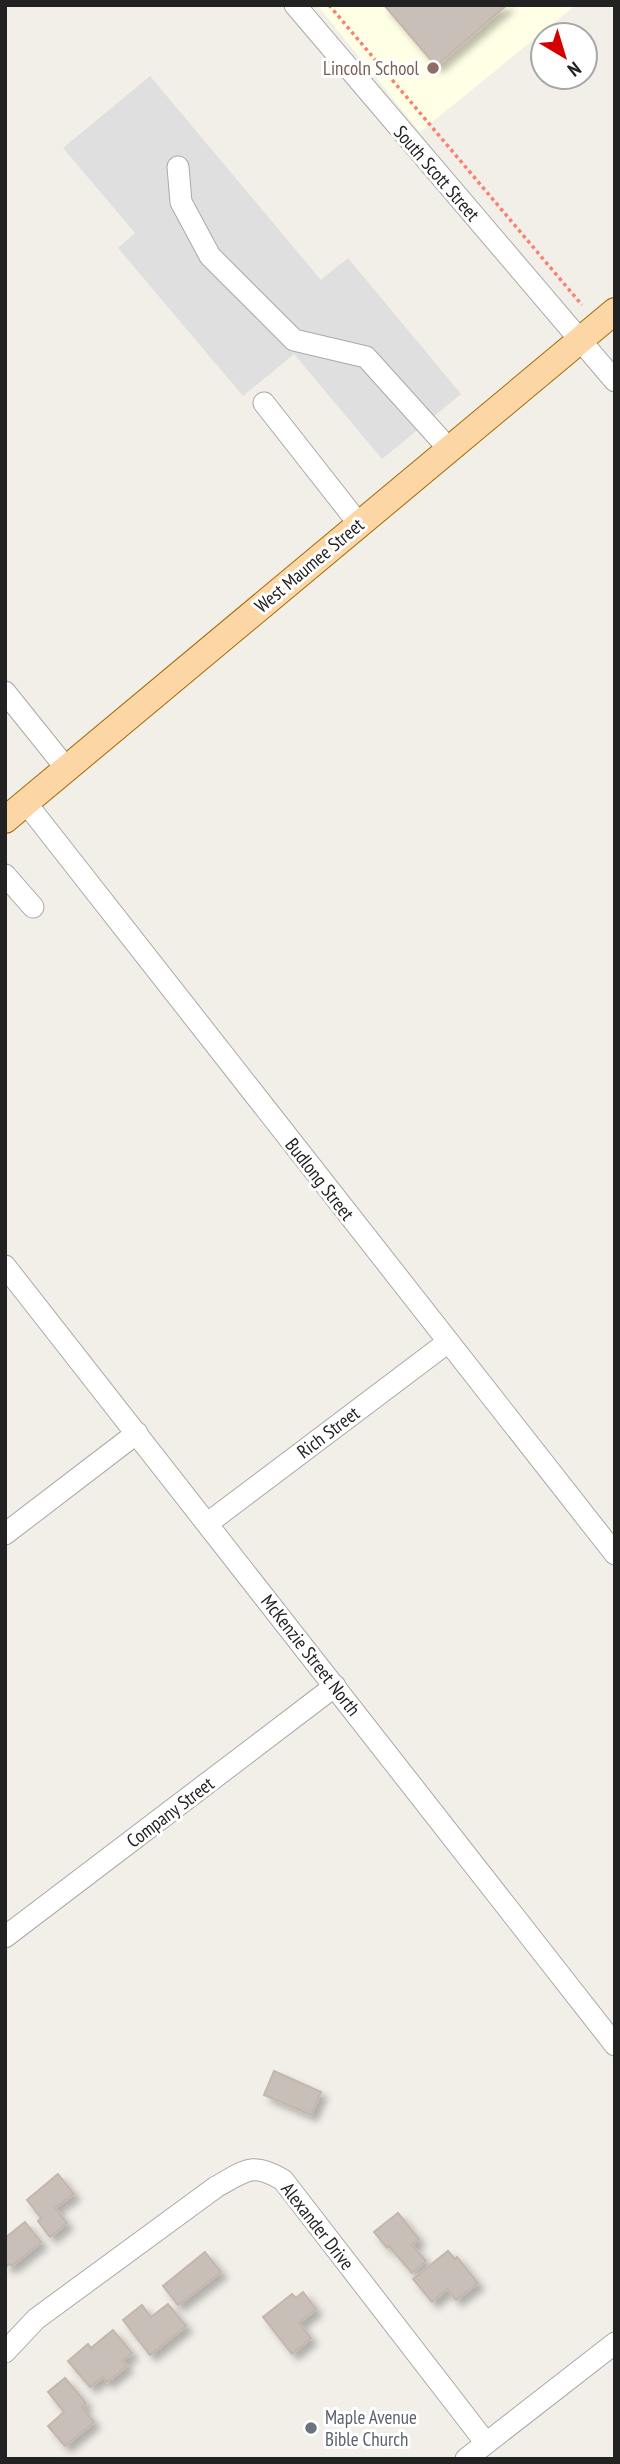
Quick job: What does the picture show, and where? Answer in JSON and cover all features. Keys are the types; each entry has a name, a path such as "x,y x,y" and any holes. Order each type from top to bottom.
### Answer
{"main road":[{"name":"West Maumee Street","path":"5,820 615,311"}],"street":[{"name":"South Scott Street","path":"295,5 615,381"},
{"path":"178,167 181,202 210,256 294,340 366,357 449,449"},
{"path":"264,403 359,524"},
{"path":"5,691 66,768"},
{"name":"Budlong Street","path":"26,803 615,1554"},
{"path":"5,875 33,907"},
{"name":"McKenzie Street North","path":"5,1266 615,2045"},
{"name":"Rich Street","path":"208,1523 448,1342"},
{"path":"5,1534 137,1433"},
{"name":"Company Street","path":"5,1937 335,1686"},
{"name":"Alexander Drive","path":"5,2352 36,2319 216,2187 247,2169 269,2171 283,2180 486,2443"},
{"path":"466,2459 615,2343"}],"path":[{"path":"329,5 582,305"}],"shaded area":[{"name":"Lincoln School","path":"317,5 576,5 556,21 529,21 529,43 420,132"},
{"path":"150,76 321,280 348,258 461,394 382,459 294,354 243,396 118,248 135,233 63,148"}],"building":[{"path":"384,5 507,5 436,66"},
{"path":"274,2071 321,2092 311,2115 264,2095"},
{"path":"58,2174 74,2194 55,2208 67,2223 50,2237 38,2221 41,2218 27,2200"},
{"path":"398,2213 419,2239 412,2245 426,2261 412,2273 374,2232"},
{"path":"25,2222 41,2242 12,2266 10,2264 5,2267 5,2238"},
{"path":"448,2251 455,2259 457,2257 478,2283 456,2300 447,2289 432,2302 413,2279"},
{"path":"205,2252 221,2272 178,2305 163,2286"},
{"path":"303,2292 316,2309 299,2323 311,2338 292,2354 263,2317 292,2294 296,2298"},
{"path":"168,2304 186,2326 150,2355 123,2320 142,2305 151,2317"},
{"path":"113,2330 132,2353 122,2361 127,2366 107,2382 103,2377 90,2387 68,2361 88,2344 91,2348"},
{"path":"65,2378 86,2403 82,2407 94,2422 65,2446 48,2426 64,2412 48,2392"}],"place":[{"name":"Lincoln School","path":"433,68"},
{"name":"Maple Avenue Bible Church","path":"311,2428"}]}
